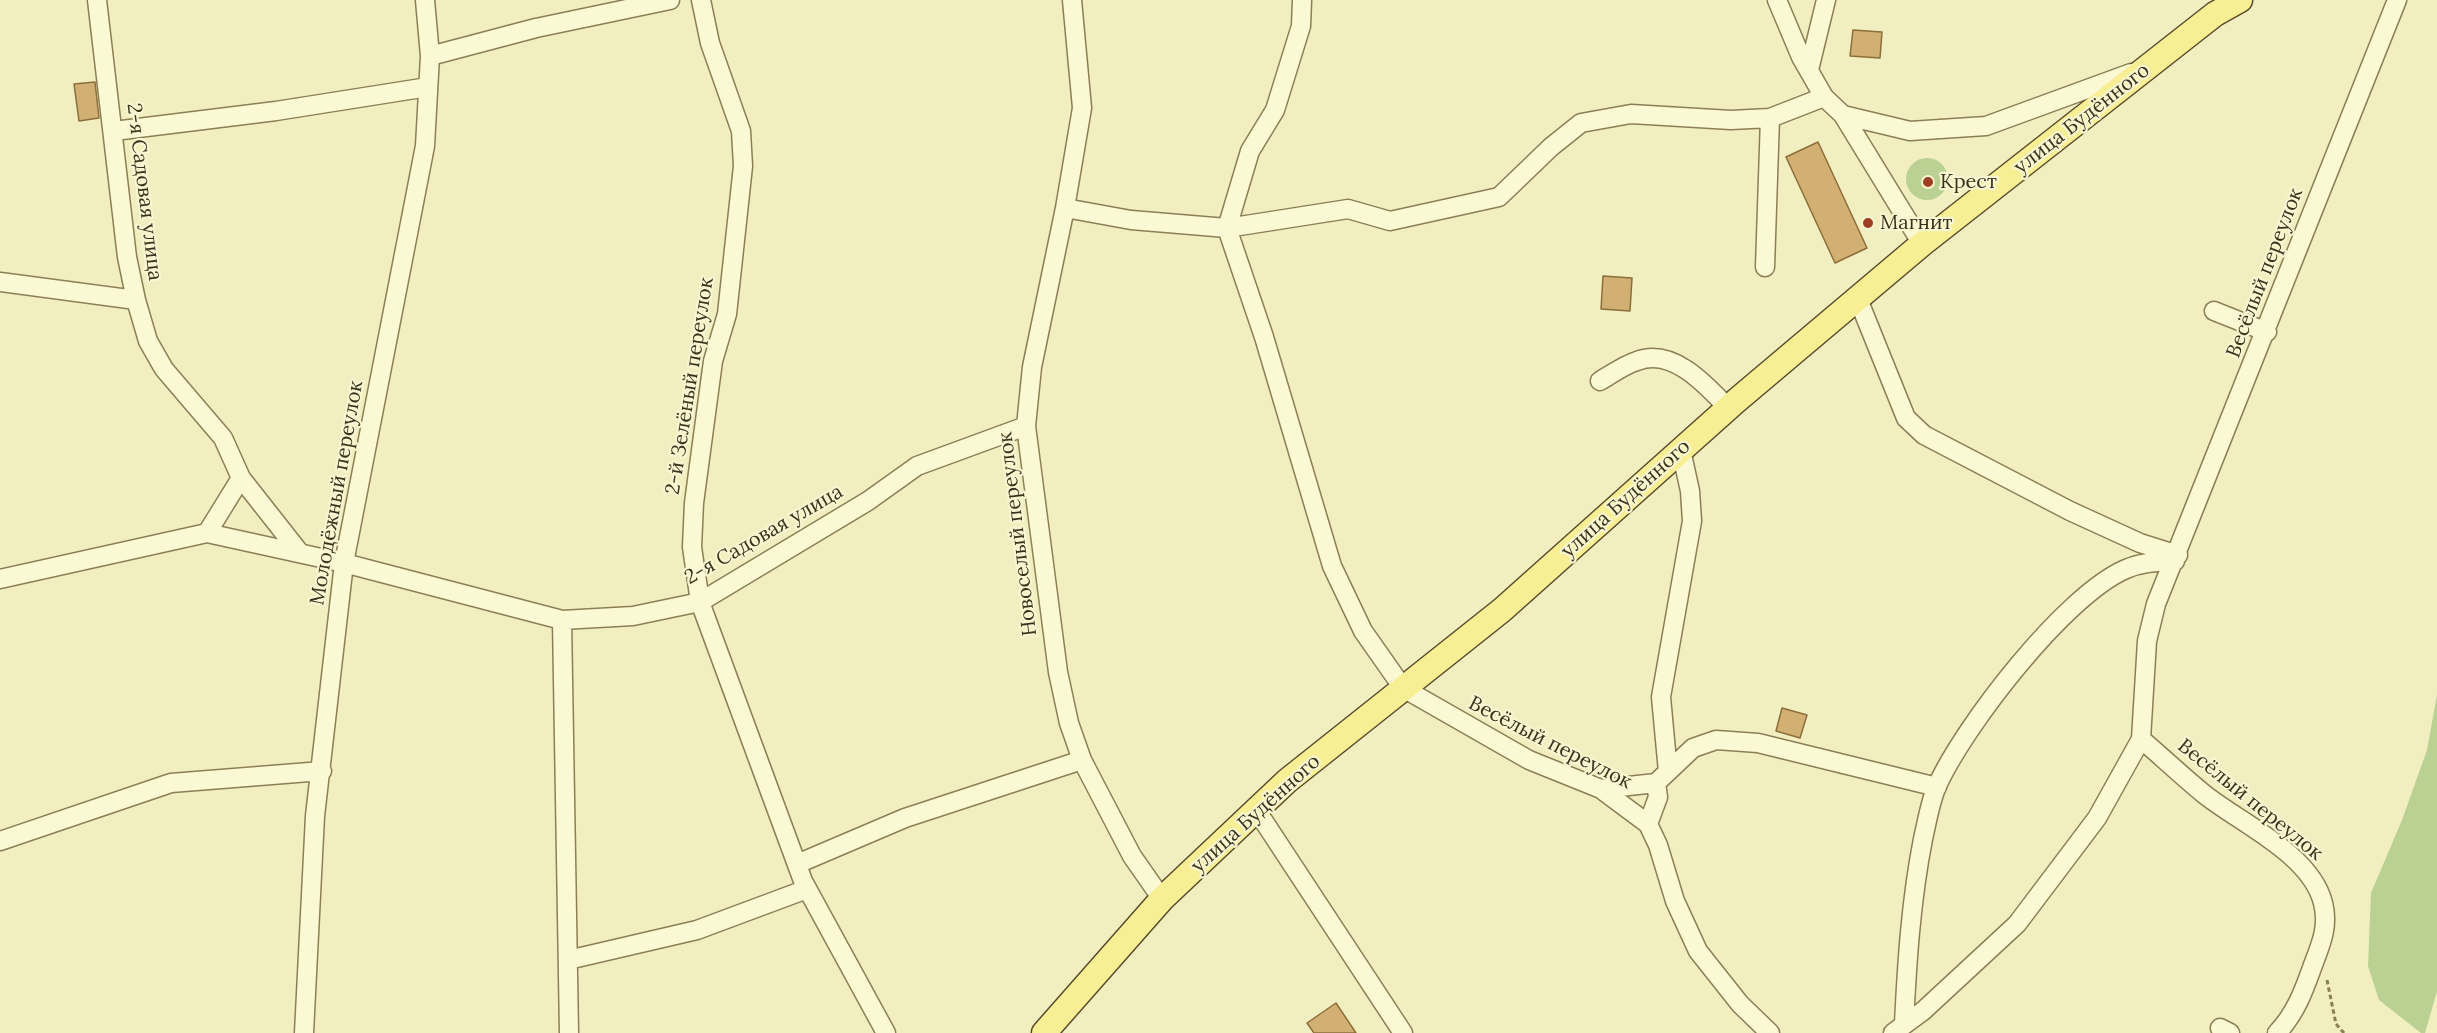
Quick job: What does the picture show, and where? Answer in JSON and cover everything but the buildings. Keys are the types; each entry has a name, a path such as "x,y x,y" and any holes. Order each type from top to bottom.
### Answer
{"main road":[{"name":"улица Будённого","path":"1044,1033 1162,899 1287,781 1502,610 1728,408 1922,244 2216,14 2240,0"}],"street":[{"name":"2-я Садовая улица","path":"98,0 127,257 148,341 164,369 223,438 241,478 300,553"},
{"name":"Молодёжный переулок","path":"304,1033 315,816 322,771 344,563 425,146 430,56 425,0"},
{"path":"430,56 536,28 670,0"},
{"name":"2-й Зелёный переулок","path":"701,0 710,42 741,131 743,166 727,314 713,361 694,503 692,547 700,602 807,889 886,1033"},
{"name":"Новоселый переулок","path":"1072,0 1082,108 1065,208 1032,367 1026,426 1058,672 1069,723 1082,760 1132,856 1162,899"},
{"path":"1302,0 1301,26 1275,110 1250,152 1227,228 1264,337 1332,566 1363,631 1403,688"},
{"path":"1777,0 1824,97 1843,115 1922,244"},
{"path":"1809,70 1826,0"},
{"name":"Весёлый переулок","path":"1898,1029 1923,1011 2017,924 2097,818 2142,739 2147,640 2156,604 2397,0"},
{"path":"1843,115 1910,131 1986,126 2046,106 2149,66"},
{"path":"114,130 276,111 428,87"},
{"path":"1065,208 1131,220 1227,228 1348,209 1390,221 1499,197 1551,147 1581,123 1631,114 1731,120 1770,118 1824,97"},
{"path":"1765,267 1770,118"},
{"path":"0,282 136,300"},
{"path":"1858,299 1906,418 1924,435 2070,511 2176,558"},
{"path":"2214,310 2266,332"},
{"path":"1600,381 1639,360 1671,362 1700,379 1728,408"},
{"name":"2-я Садовая улица","path":"0,579 207,533 344,563 562,620 633,616 700,602 868,501 917,466 1026,426"},
{"path":"1648,824 1658,797 1662,777 1661,697 1692,521 1690,491 1681,450"},
{"path":"207,533 241,478"},
{"name":"Весёлый переулок","path":"1898,1029 1918,864 1937,787 1964,740 2009,677 2062,617 2104,582 2126,569 2176,558"},
{"path":"562,620 569,1033"},
{"name":"Весёлый переулок","path":"1403,688 1530,760 1601,789 1648,824 1658,845 1675,901 1698,951 1740,1004 1770,1033"},
{"name":"Весёлый переулок","path":"2142,739 2205,795 2245,821 2299,865 2315,882 2323,903 2326,928 2301,999 2277,1033"},
{"path":"1601,789 1662,777 1693,748 1716,741 1758,743 1937,787"},
{"path":"797,864 905,818 1082,760"},
{"path":"0,841 171,783 322,771"},
{"path":"1257,811 1403,1033"},
{"path":"568,960 697,930 807,889"}],"path":[{"path":"2326,978 2332,1013 2336,1024 2344,1033"}],"green space":[{"path":"1927,158 1942,164 1948,179 1942,194 1927,200 1912,194 1906,179 1912,164"},
{"path":"2437,695 2437,991 2425,1033 2421,1033 2379,1000 2368,966 2371,893 2402,820 2427,750"}],"place":[{"name":"Крест","path":"1928,182"},
{"name":"Магнит","path":"1868,223"}]}
